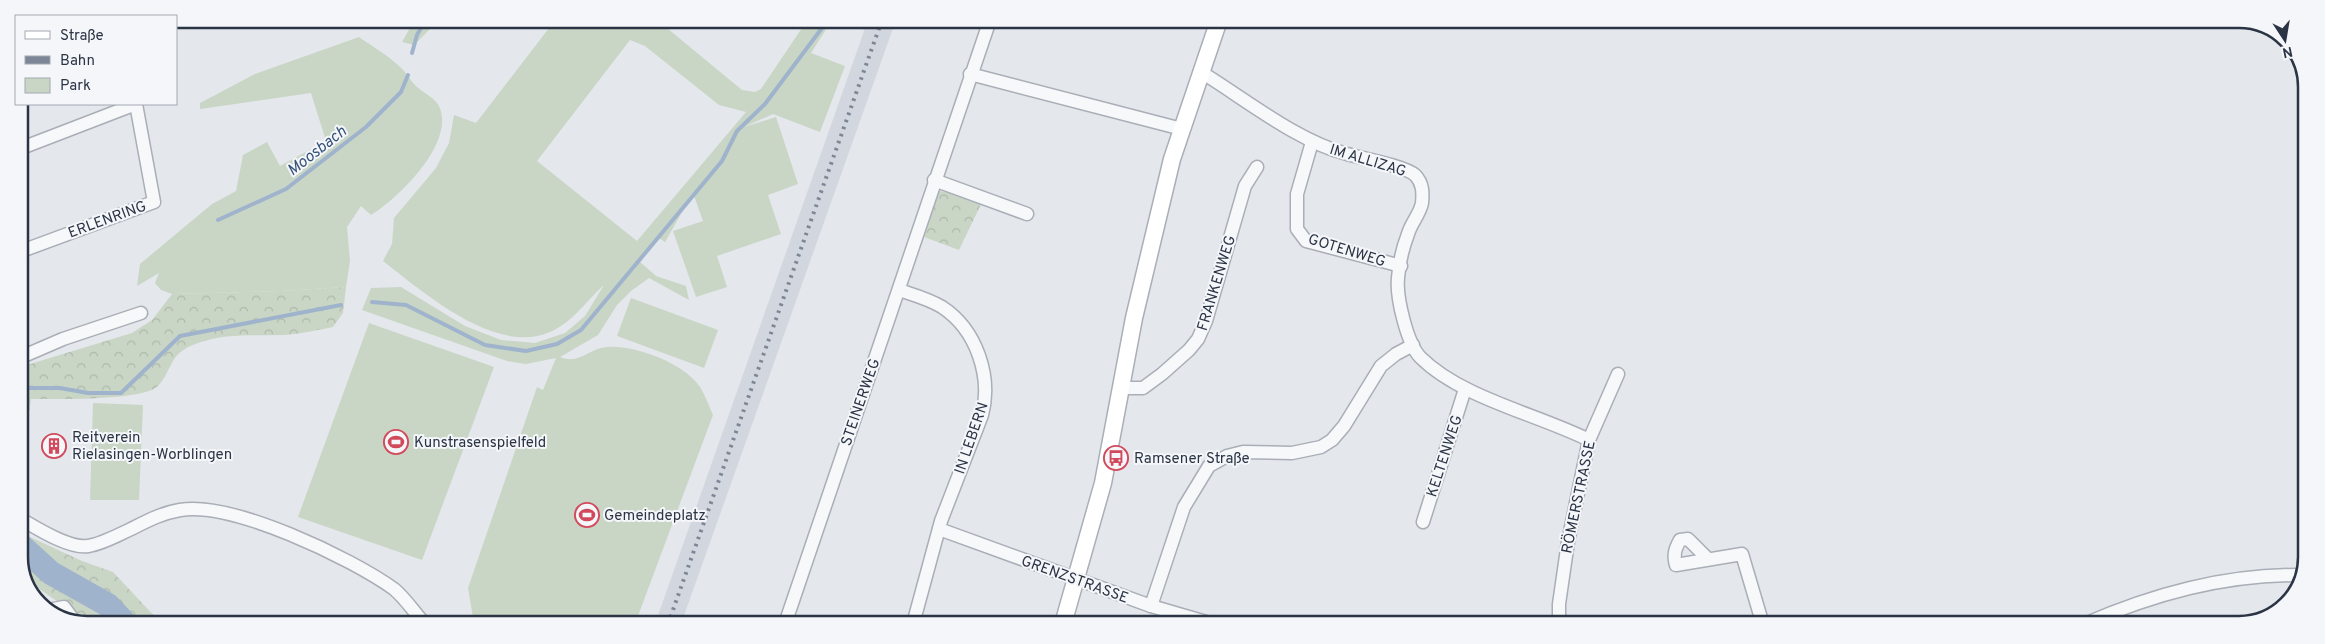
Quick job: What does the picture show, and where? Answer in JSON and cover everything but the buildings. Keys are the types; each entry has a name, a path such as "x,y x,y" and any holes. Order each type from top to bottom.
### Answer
{"main road":[{"path":"1066,616 1103,483 1137,309 1182,129 1216,28"}],"street":[{"name":"STEINERWEG","path":"788,616 987,28"},
{"name":"IM ALLIZAG","path":"1200,73 1209,76 1312,142 1414,174 1423,188 1422,206 1408,233 1398,280 1402,314 1419,356 1465,389 1565,428 1589,440"},
{"path":"970,74 1182,129"},
{"name":"ERLENRING","path":"28,145 133,105"},
{"name":"ERLENRING","path":"28,249 154,202 136,105"},
{"name":"GOTENWEG","path":"1312,142 1297,194 1297,229 1306,241 1401,266"},
{"name":"FRANKENWEG","path":"1121,388 1143,388 1168,368 1198,339 1206,321 1244,186 1257,167"},
{"path":"934,180 1027,214"},
{"name":"IN LEBERN","path":"899,290 925,298 950,313 974,344 983,368 986,383 986,400 982,416 939,529 915,616"},
{"path":"28,354 62,339 141,313"},
{"path":"1151,606 1184,507 1209,466 1227,456 1243,452 1292,453 1321,447 1332,440 1344,426 1381,366 1396,354 1414,345"},
{"name":"RÖMERSTRASSE","path":"1559,616 1568,542 1589,440 1618,374"},
{"name":"KELTENWEG","path":"1423,522 1465,389"},
{"path":"28,523 54,538 87,546 128,531 156,516 180,510 201,509 238,517 272,526 368,572 396,591 418,616"},
{"name":"GRENZSTRASSE","path":"939,529 1077,580 1185,616"},
{"path":"1708,559 1742,554 1760,616"},
{"path":"2105,616 2155,596 2189,587 2253,576 2294,575"},
{"path":"57,608 64,607 69,613"}],"shaded area":[{"path":"865,28 893,28 684,616 658,616"}],"green space":[{"path":"410,28 431,28 414,45 402,42"},
{"path":"549,28 667,28 742,90 755,92 761,89 802,28 827,28 811,53 845,66 820,132 773,114 744,127 776,117 798,184 768,195 781,234 717,256 727,287 696,297 673,231 703,221 693,193 665,242 659,238 640,262 656,276 686,286 689,300 649,278 631,291 617,305 598,335 560,357 567,359 579,358 595,350 607,347 645,352 671,363 693,378 702,390 713,415 638,616 473,616 468,588 537,387 543,390 556,358 526,364 507,361 362,310 371,288 401,287 465,326 501,340 535,343 565,333 585,316 604,285 566,323 558,328 529,337 507,335 484,328 461,317 418,289 383,261 392,244 394,218 436,168 449,143 454,115 476,123","holes":["630,40 645,46 719,105 746,112 637,241 537,161"]},
{"path":"359,37 394,62 416,86 434,100 439,106 442,120 439,136 432,152 422,168 409,183 383,207 371,215 361,206 347,227 350,261 346,287 172,294 161,290 155,283 159,273 137,286 140,264 212,204 236,191 243,155 267,142 280,166 326,141 311,93 200,109 200,103 255,74"},
{"path":"939,191 984,198 959,250 924,237"},
{"path":"346,287 343,313 333,327 290,334 230,336 188,347 176,356 158,386 149,391 118,397 31,399 28,419 28,365 132,333 152,320 172,294"},
{"path":"631,298 718,330 704,368 617,336"},
{"name":"Kunstrasenspielfeld","path":"369,323 494,367 422,560 298,517"},
{"path":"93,403 143,405 139,500 90,500"},
{"path":"28,536 82,561 113,572 154,616 79,616 34,586 29,569"}],"waterway":[{"name":"Moosbach","path":"412,53 421,28"},
{"path":"372,302 406,305 485,345 526,351 557,344 581,330 722,161 737,131 765,104 822,28"},
{"name":"Moosbach","path":"218,220 286,189 366,127 401,92 408,75"},
{"path":"28,388 60,388 88,393 121,393 180,336 341,305"},
{"path":"28,552 51,573 108,605 118,616"}],"railway":[{"path":"671,616 879,28"}],"place":[{"name":"Kunstrasenspielfeld","path":"396,442"},
{"name":"Reitverein Rielasingen-Worblingen","path":"54,446"},
{"name":"Ramsener Straße","path":"1116,458"},
{"name":"Gemeindeplatz","path":"587,515"}]}
